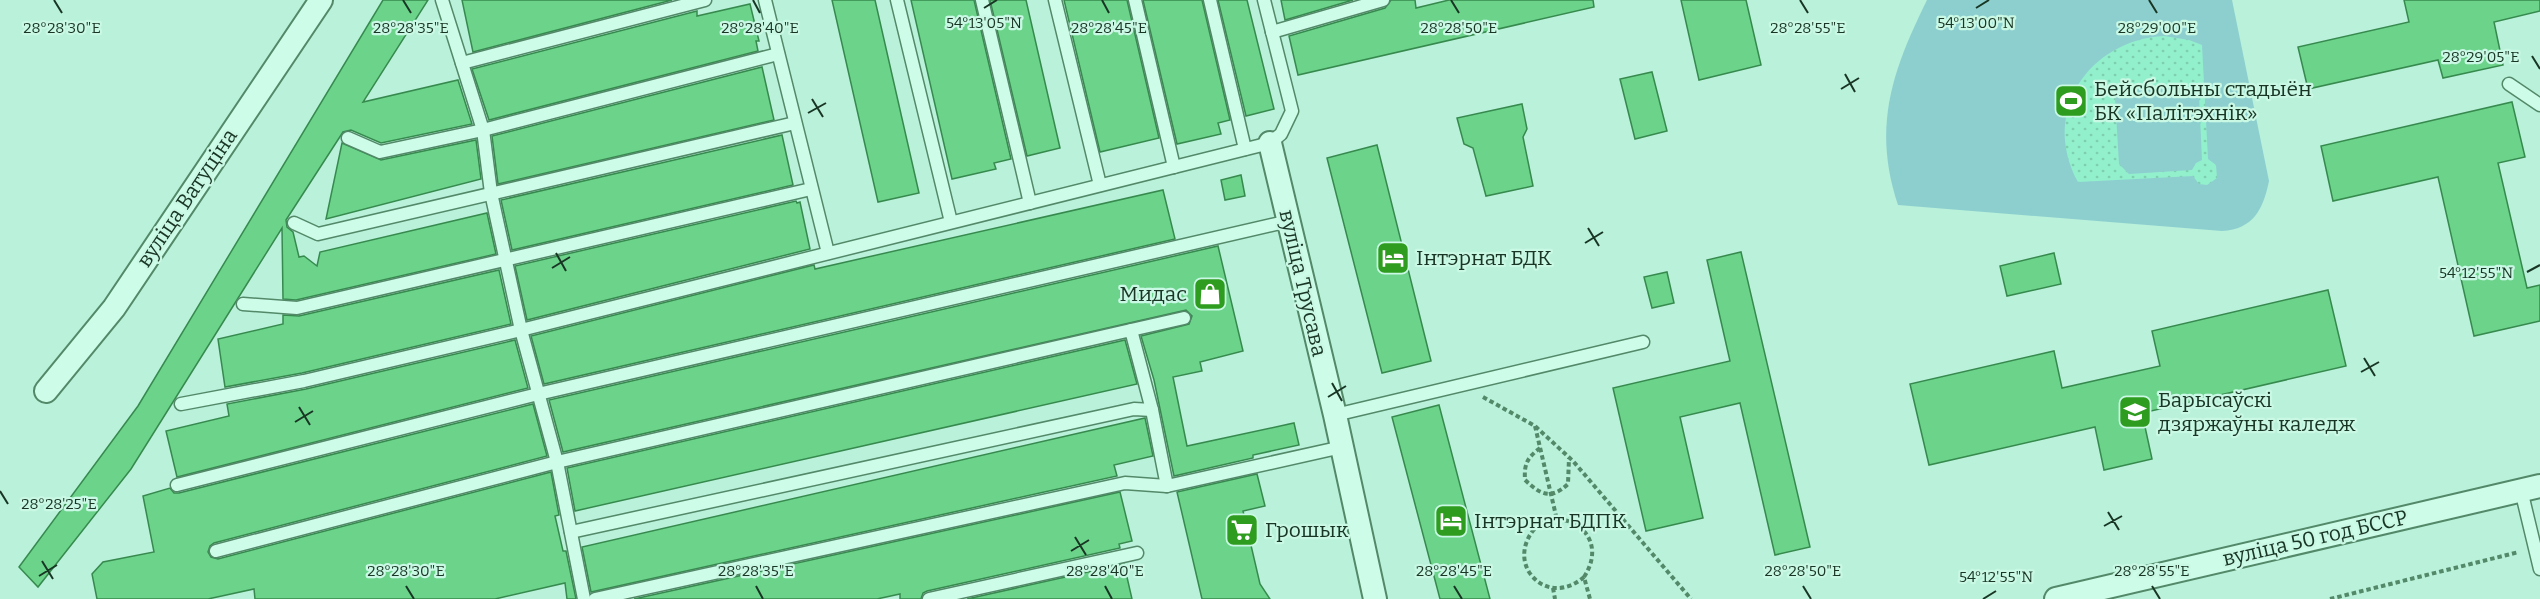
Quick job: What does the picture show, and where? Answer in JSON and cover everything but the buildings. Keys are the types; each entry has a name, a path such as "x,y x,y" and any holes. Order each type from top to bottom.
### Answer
{"street":[{"name":"вуліца Ватуціна","path":"46,391 114,308 321,0"},
{"name":"вуліца Трусава","path":"1270,143 1335,415 1375,599"},
{"name":"вуліца 50 год БССР","path":"2056,599 2530,488"}],"lane":[{"path":"442,0 483,130 491,193 521,330 557,462 584,599"},
{"path":"462,63 705,0"},
{"path":"765,0 828,253"},
{"path":"897,0 951,222"},
{"path":"982,0 1030,202"},
{"path":"1055,0 1100,185"},
{"path":"1135,0 1174,167"},
{"path":"1210,0 1245,149"},
{"path":"181,404 304,381 521,330 1270,143 1281,134 1292,111 1264,0"},
{"path":"1272,32 1383,0"},
{"path":"348,138 380,152 483,130 778,54"},
{"path":"2509,84 2540,105"},
{"path":"294,223 318,234 795,123"},
{"path":"243,303 297,308 812,189"},
{"path":"177,485 538,394 1289,222"},
{"path":"216,552 557,462 1184,318"},
{"path":"1131,330 1152,410 1167,486"},
{"path":"1335,415 1643,342"},
{"path":"571,532 1134,409 1152,410"},
{"path":"595,599 1125,483 1167,486 1342,447"},
{"path":"2530,488 2535,548 2540,569"},
{"path":"929,599 1137,553"}],"path":[{"path":"1461,386 1535,426 1569,457 1691,599"},
{"path":"1535,426 1557,520"},
{"path":"1540,448 1528,457 1524,467 1525,480 1539,493 1551,494 1561,491 1568,484 1569,457"},
{"path":"1557,520 1579,525 1592,544 1591,567 1584,577 1575,585 1553,588 1533,578 1524,558 1525,546 1536,528 1546,522 1557,520"},
{"path":"2330,599 2535,548"},
{"path":"1584,577 1590,599"},
{"path":"1553,588 1555,599"}],"shaded area":[{"name":"Бейсбольны стадыён БК «Палітэхнік»","path":"1927,0 2232,0 2269,181 2260,209 2249,222 2222,231 1898,205 1890,177 1887,150 1890,100 1904,51"}],"sand":[{"path":"2164,36 2189,40 2202,45 2208,159 2216,165 2217,178 2207,185 2199,184 2193,176 2078,182 2068,156 2065,130 2069,106 2079,84 2094,65 2114,51 2137,41","holes":["2188,85 2191,91 2199,95 2202,160 2196,163 2192,170 2129,174 2119,164 2115,98 2124,89"]}],"place":[{"name":"Бейсбольны стадыён БК «Палітэхнік»","path":"2071,101"},
{"name":"Інтэрнат БДК","path":"1393,258"},
{"name":"Мидас","path":"1210,294"},
{"name":"Барысаўскі дзяржаўны каледж","path":"2135,412"},
{"name":"Інтэрнат БДПК","path":"1451,521"},
{"name":"Грошык","path":"1242,530"}]}
